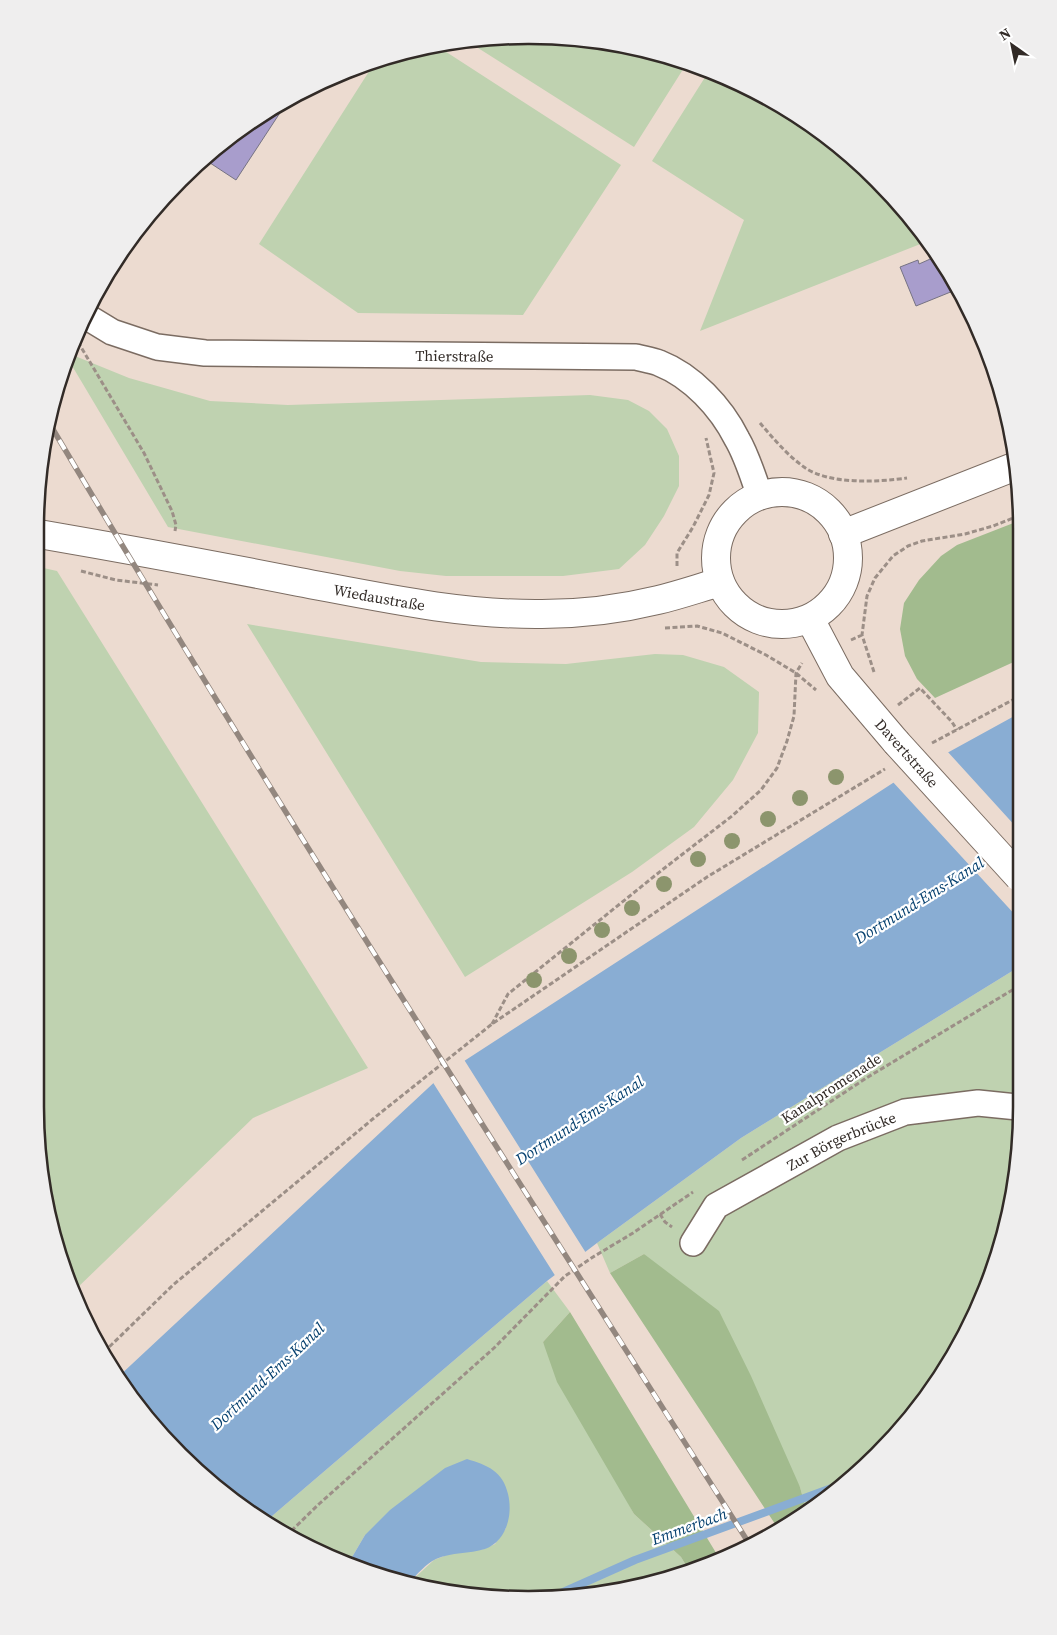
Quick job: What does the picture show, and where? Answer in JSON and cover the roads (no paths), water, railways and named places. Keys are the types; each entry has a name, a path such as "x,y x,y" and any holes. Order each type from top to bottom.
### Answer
{"main road":[{"path":"843,534 1009,469"},
{"path":"780,492 799,495 817,502 832,515 843,534 847,547 848,563 845,579 838,594 826,608 810,619 790,624 770,624 748,616 730,600 720,582 716,566 716,550 720,534 729,518 736,511 760,496 780,492"},
{"name":"Wiedaustraße","path":"44,535 392,600 498,613 542,614 592,611 658,600 720,582"},
{"name":"Davertstraße","path":"810,619 840,676 894,754 1013,871"}],"street":[{"name":"Thierstraße","path":"92,320 112,332 157,347 205,353 636,357 659,363 684,377 708,397 723,416 738,439 760,496"},
{"name":"Zur Börgerbrücke","path":"693,1243 716,1206 838,1138 905,1112 978,1103 1013,1106"}],"water":[{"name":"Dortmund-Ems-Kanal","path":"1013,717 1013,971 741,1138 597,1243 547,1281 271,1517 233,1491 209,1471 164,1426 123,1372 441,1076 896,781"},
{"path":"467,1459 481,1464 498,1474 506,1486 510,1510 507,1526 499,1540 485,1549 448,1555 436,1559 425,1566 414,1578 373,1566 352,1558 365,1535 390,1510 445,1468"}],"waterway":[{"name":"Emmerbach","path":"570,1589 635,1560 825,1491"}],"railway":[{"path":"54,431 219,704 307,845 483,1126 746,1539"}]}
